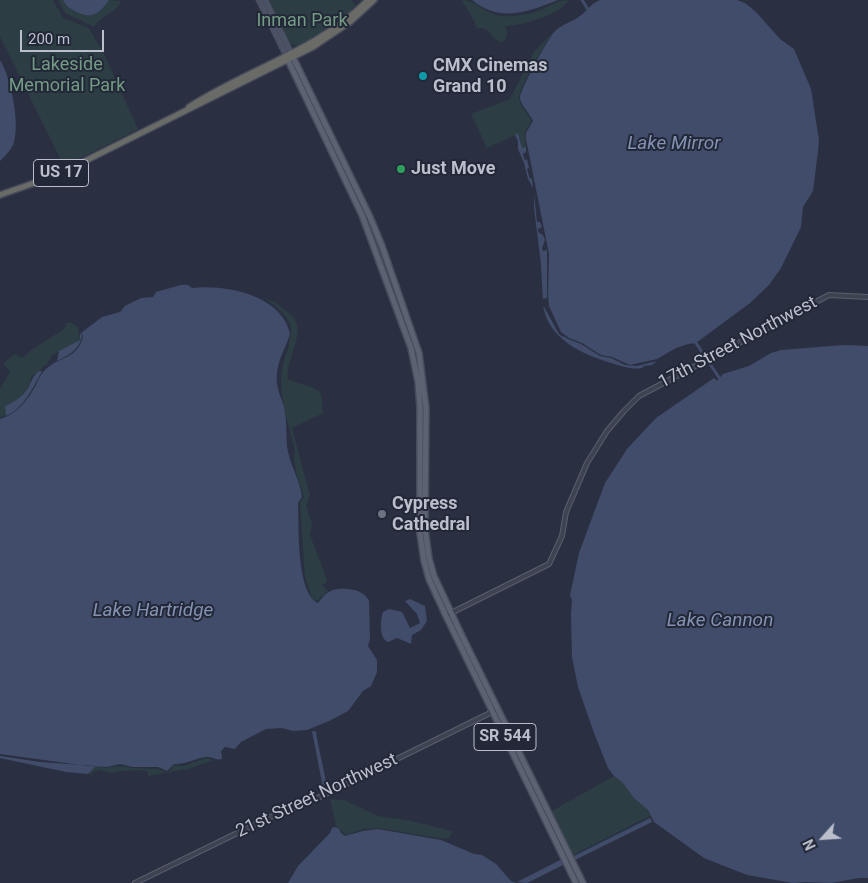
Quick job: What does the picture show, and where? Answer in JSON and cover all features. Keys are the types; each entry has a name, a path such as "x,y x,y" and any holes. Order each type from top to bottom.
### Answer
{"highway":[{"name":"US 17","path":"0,196 49,178 179,114 290,56 320,37 368,0"},
{"name":"US 17","path":"201,102 222,88 318,45 345,27 374,0"},
{"path":"345,27 346,22 360,8"}],"main road":[{"name":"SR 544","path":"259,0 310,91 349,172 382,246 419,353 425,390 426,543 434,576 448,614"},
{"name":"SR 544","path":"265,0 324,136 371,236 406,332 414,362 420,407 420,534 429,579 552,826 583,883"},
{"path":"324,136 330,133"},
{"path":"343,175 349,172"},
{"path":"371,236 382,246"},
{"path":"374,246 380,250 388,264"},
{"path":"414,362 425,390"},
{"name":"SR 544","path":"552,826 564,859 576,883"}],"street":[{"name":"17th Street Northwest","path":"448,614 546,567 552,560 562,536 566,512 590,457 611,426 640,396 829,295 868,297"},
{"name":"21st Street Northwest","path":"135,883 268,818 331,792 495,710"}],"green space":[{"name":"Lakeside Memorial Park","path":"0,0 53,0 63,18 89,28 104,54 138,129 64,166 0,37"},
{"path":"58,0 63,0 66,5 74,10 85,11 101,11 109,0 121,1 115,9 101,19 94,27 65,13"},
{"name":"Inman Park","path":"269,0 351,0 356,5 321,34 305,43 297,45 291,44 288,40"},
{"path":"461,0 471,2 495,15 505,16 536,12 558,2 569,0 560,9 534,21 505,26 507,35 502,43 495,39 486,29 477,28"},
{"path":"554,31 520,91 521,103 531,121 525,133 526,147 522,149 518,134 487,148 471,114 510,99 534,52"},
{"path":"265,299 283,308 293,317 297,325 298,332 289,365 288,379 318,390 322,397 323,413 292,428 310,496 306,506 312,524 310,535 327,580 325,584 321,584 328,591 317,601 312,598 305,578 300,503 304,497 296,472 295,450 281,386 284,360 289,347 291,329 287,318"},
{"path":"67,323 72,323 78,327 80,340 52,355 47,364 31,377 30,385 21,396 16,401 5,406 6,416 0,417 0,389 10,372 3,363 15,354 22,358 64,329"},
{"path":"206,758 214,760 188,769 167,773 174,765 183,766"},
{"path":"96,766 106,768 120,766 158,769 166,773 148,776 148,772 144,770 111,773 100,770 92,772 93,775 88,774"},
{"path":"614,776 648,810 650,816 573,855 552,811"},
{"path":"330,799 344,800 378,816 407,820 452,831 450,837 444,839 378,828 363,829 346,835 336,826"}],"water":[{"path":"63,0 109,0 99,12 86,15 73,10"},
{"path":"472,0 558,0 525,11 504,13 483,7"},
{"name":"Lake Mirror","path":"600,0 737,0 745,3 756,12 780,39 794,49 811,89 819,140 813,191 803,207 801,227 781,268 769,285 750,303 696,343 676,348 657,359 630,365 612,357 601,355 582,343 569,338 561,332 549,306 549,254 526,139 526,133 533,121 520,98 552,34"},
{"path":"0,60 11,89 16,126 13,145 0,161"},
{"path":"518,133 522,148 526,147 526,152 523,154 525,161 527,159 529,168 527,169 530,179 532,178 533,188 518,149 518,141 515,135"},
{"path":"534,194 537,222 540,222 542,227 538,229 538,232 543,235 545,240 542,248 543,251 547,250 547,298 543,299 543,303 541,264"},
{"name":"Lake Hartridge","path":"188,285 192,288 220,288 250,295 264,301 276,310 285,321 290,334 279,363 277,383 285,412 288,453 302,497 298,503 302,573 311,597 318,603 328,592 338,589 359,591 367,597 369,601 370,639 368,646 377,660 377,672 371,686 363,691 348,711 329,721 307,730 266,729 241,742 235,749 225,747 221,751 222,759 208,757 174,764 167,771 158,767 133,767 120,764 107,767 88,766 0,754 0,419 12,414 21,406 44,371 49,366 72,354 80,344 83,336 81,333 102,317 120,312 125,306 141,298 153,297 156,292"},
{"path":"543,305 559,334 581,344 600,356 611,358 625,365 637,366 657,361 652,365 642,368 630,368 578,350 559,336 552,327 546,317"},
{"path":"80,333 82,336 79,345 57,361 59,351 80,340"},
{"name":"Lake Cannon","path":"844,345 868,346 868,878 831,883 793,883 747,875 704,858 654,822 648,810 614,776 608,768 578,687 572,657 572,600 570,595 579,553 605,483 627,449 656,418 714,378 717,381 723,374 749,366 771,353 781,350"},
{"path":"39,371 42,371 23,403 6,416 5,406 23,394"},
{"path":"410,599 425,606 427,621 421,630 412,635 411,644 397,638 388,642 382,633 381,620 383,612 389,609 402,612 410,628 420,623 417,614 405,601"},
{"path":"312,731 317,732 328,791 324,793"},
{"path":"0,756 40,762 96,766 88,774 66,772 0,758"},
{"path":"650,818 652,822 575,860 572,857"},
{"path":"335,827 345,836 378,829 441,840 474,854 482,855 496,864 511,881 516,883 288,883 298,866"},
{"path":"562,859 565,864 527,883 517,882"}],"waterway":[{"path":"582,0 587,8"},
{"path":"696,343 720,379"}],"place":[{"name":"CMX Cinemas Grand 10","path":"423,76"},
{"name":"Just Move","path":"401,169"},
{"name":"Cypress Cathedral","path":"382,514"}]}
